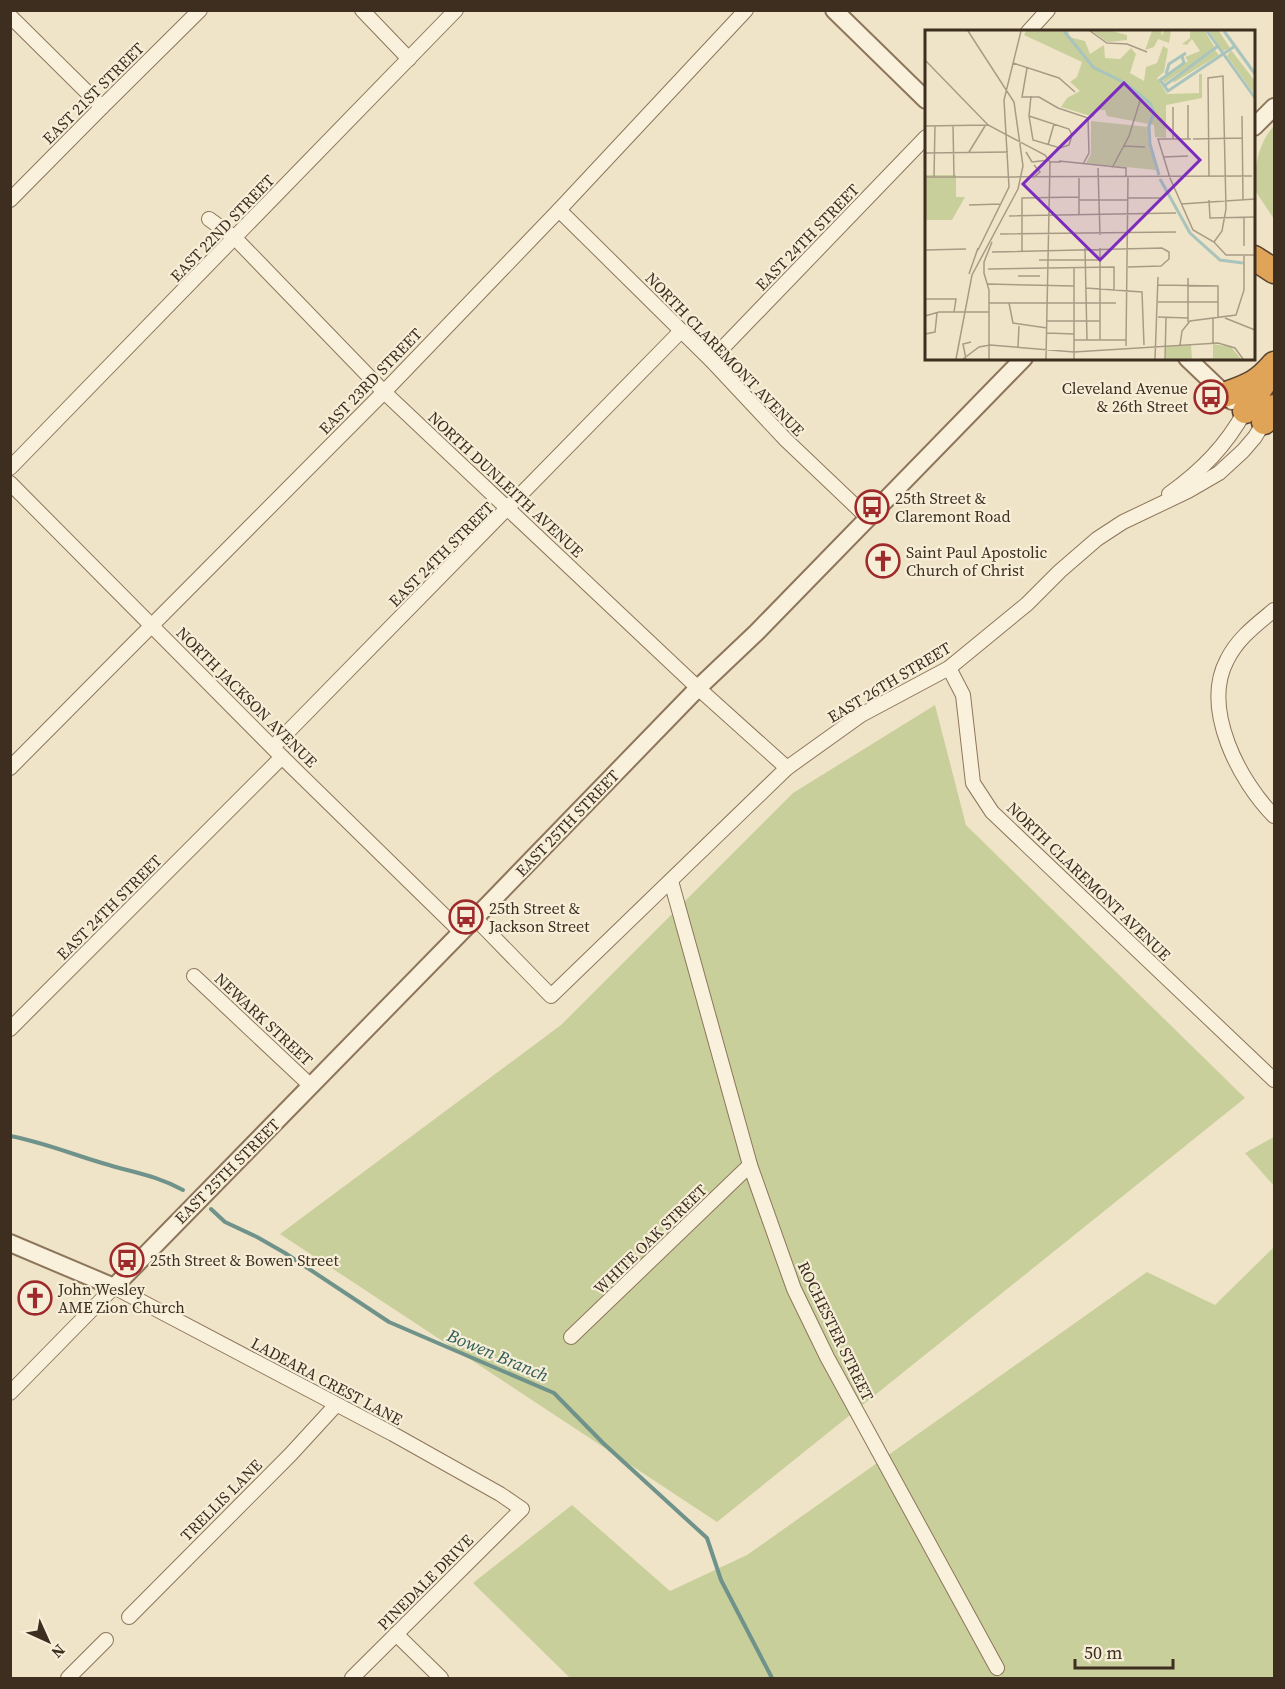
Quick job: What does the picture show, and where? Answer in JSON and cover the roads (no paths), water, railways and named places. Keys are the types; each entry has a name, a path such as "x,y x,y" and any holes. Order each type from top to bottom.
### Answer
{"highway":[{"path":"1255,259 1275,271"},
{"path":"1224,395 1248,387 1275,365"},
{"path":"1261,413 1275,365"}],"street":[{"name":"EAST 21ST STREET","path":"10,200 200,10"},
{"path":"362,10 409,59"},
{"name":"EAST 22ND STREET","path":"10,468 456,10"},
{"name":"EAST 23RD STREET","path":"10,768 384,392 559,210 746,10"},
{"path":"834,10 925,98"},
{"path":"1030,30 1048,10"},
{"path":"10,16 102,107"},
{"path":"1255,126 1275,107"},
{"name":"EAST 24TH STREET","path":"711,360 925,139"},
{"name":"NORTH CLAREMONT AVENUE","path":"559,210 711,360 786,440 869,519"},
{"name":"NORTH DUNLEITH AVENUE","path":"209,219 235,238 384,392 698,688 787,768"},
{"name":"EAST 24TH STREET","path":"10,1029 278,752 508,508 681,331"},
{"name":"EAST 25TH STREET","path":"10,1393 698,688 869,519 1022,360"},
{"path":"1189,360 1224,395 1261,413"},
{"path":"1150,508 1188,491 1219,473 1255,437 1261,413"},
{"path":"1150,508 1180,487 1228,440 1261,413"},
{"name":"NORTH JACKSON AVENUE","path":"10,483 461,932"},
{"name":"EAST 26TH STREET","path":"475,918 551,996 787,768 861,715 949,668 1027,604 1097,539 1150,508"},
{"path":"1275,610 1243,635 1227,660 1220,689 1220,713 1225,736 1234,759 1248,785 1275,816"},
{"name":"NORTH CLAREMONT AVENUE","path":"949,668 963,696 973,783 992,812 1275,1080"},
{"name":"ROCHESTER STREET","path":"671,881 750,1165 794,1289 827,1357 997,1668"},
{"name":"NEWARK STREET","path":"194,976 311,1086"},
{"name":"WHITE OAK STREET","path":"572,1337 750,1165"},
{"path":"10,1243 114,1287"},
{"name":"LADEARA CREST LANE","path":"114,1287 491,1488 522,1509"},
{"name":"TRELLIS LANE","path":"129,1617 291,1454 336,1405"},
{"name":"PINEDALE DRIVE","path":"352,1678 522,1509"},
{"path":"396,1634 441,1678"},
{"path":"68,1678 106,1640"}],"waterway":[{"name":"Bowen Branch","path":"10,1136 146,1175 183,1190"},
{"name":"Bowen Branch","path":"211,1209 225,1222 285,1253 389,1322 554,1393 603,1443 707,1538 721,1580 772,1678"}],"place":[{"name":"Cleveland Avenue & 26th Street","path":"1211,397"},
{"name":"25th Street & Claremont Road","path":"872,507"},
{"name":"Saint Paul Apostolic Church of Christ","path":"883,561"},
{"name":"25th Street & Jackson Street","path":"466,917"},
{"name":"25th Street & Bowen Street","path":"127,1260"},
{"name":"John Wesley AME Zion Church","path":"35,1298"}]}
